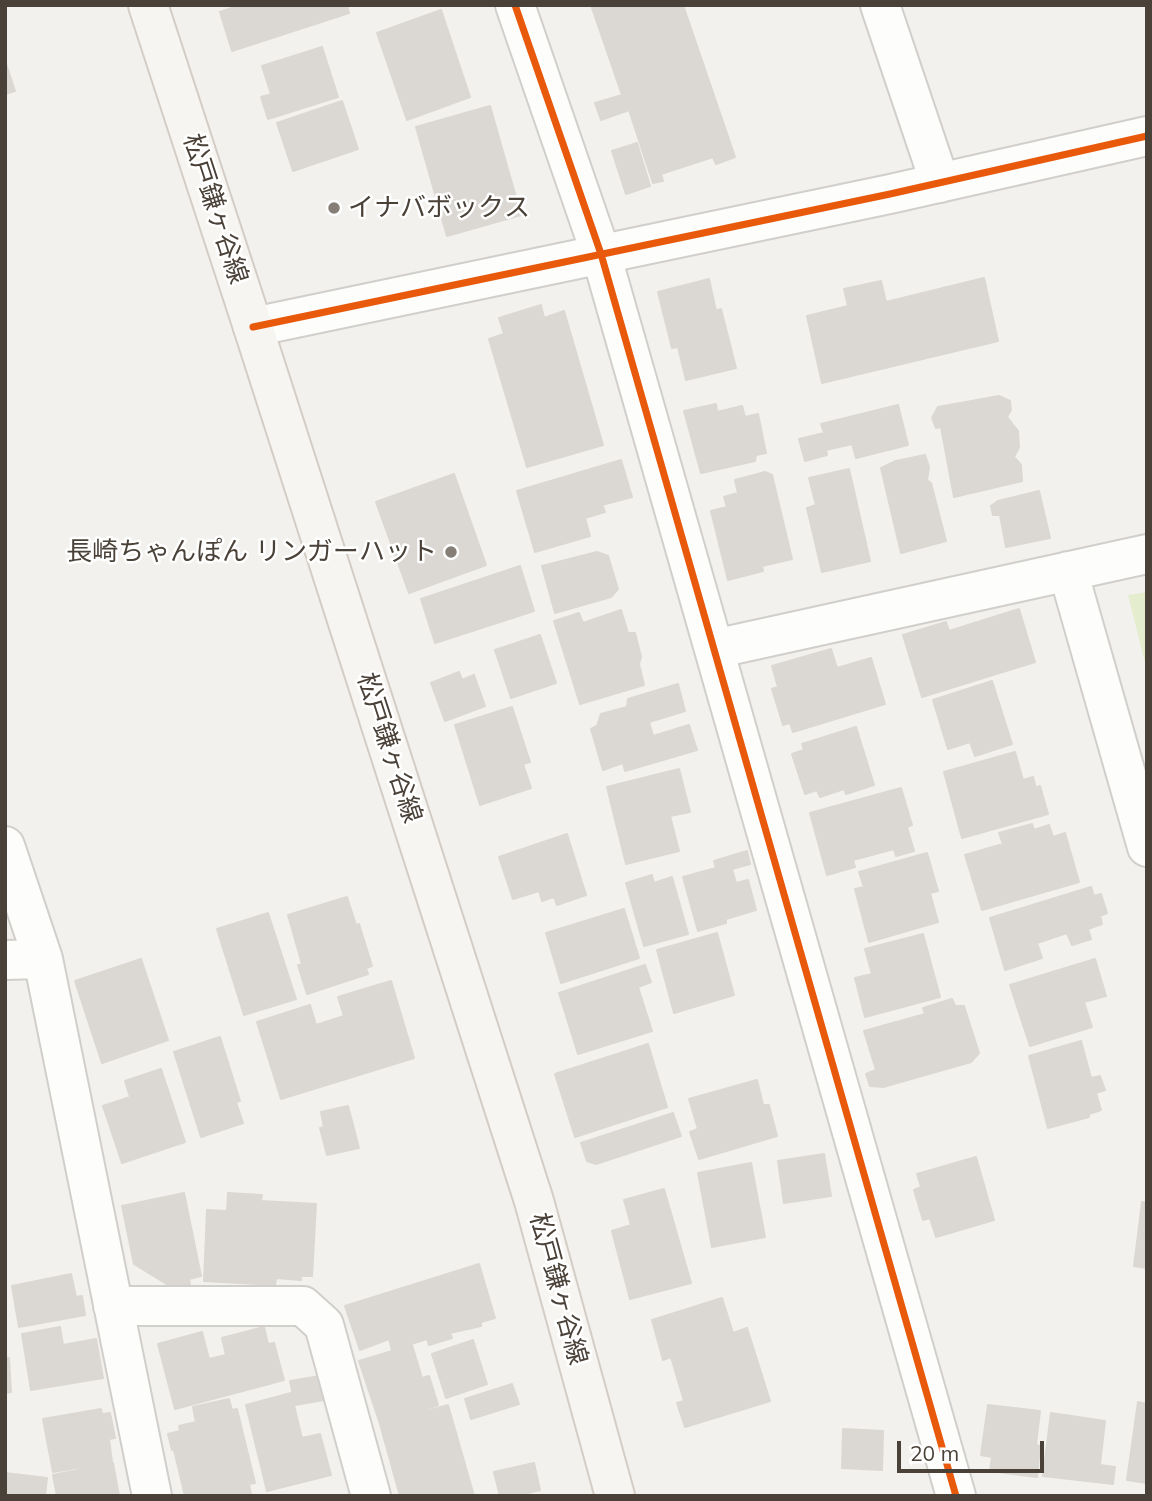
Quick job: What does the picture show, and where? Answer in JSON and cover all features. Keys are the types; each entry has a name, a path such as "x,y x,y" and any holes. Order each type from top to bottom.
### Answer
{"main road":[{"name":"松戸鎌ヶ谷線","path":"148,5 534,1201 615,1496"}],"street":[{"path":"515,5 601,254 956,1496"},
{"path":"880,5 940,183"},
{"path":"253,327 940,183 1147,136"},
{"path":"714,649 1147,554"},
{"path":"1068,570 1147,848"},
{"path":"5,846 43,959 152,1496"},
{"path":"5,960 43,959"},
{"path":"113,1306 303,1306 324,1325 371,1496"}],"green space":[{"path":"1147,592 1147,671 1128,595"}],"building":[{"path":"240,5 347,5 349,13 232,51 220,12"},
{"path":"591,5 683,5 735,157 716,164 713,157 661,174 663,181 653,183 629,110 601,120 595,103 622,95"},
{"path":"441,10 470,97 407,120 377,33"},
{"path":"322,47 338,97 268,119 261,97 271,94 262,66"},
{"path":"5,61 15,91 5,94"},
{"path":"342,101 358,149 293,171 277,123"},
{"path":"490,106 521,215 447,236 416,127"},
{"path":"637,143 650,186 626,194 612,151"},
{"path":"984,278 998,341 822,383 807,316 848,306 844,289 881,281 886,302"},
{"path":"709,279 716,311 721,309 736,368 686,380 678,347 672,348 658,292"},
{"path":"541,305 544,318 564,311 603,445 527,467 489,339 504,334 499,318"},
{"path":"999,396 1010,401 1011,410 1007,417 1018,431 1019,447 1014,457 1021,465 1022,481 954,497 941,427 936,428 932,418 938,407"},
{"path":"716,404 717,412 742,406 745,417 758,414 766,453 756,455 755,461 701,473 684,411"},
{"path":"898,405 908,445 856,458 852,444 826,450 827,455 805,461 799,439 824,433 821,424"},
{"path":"925,455 929,467 927,480 931,483 946,541 901,553 881,468 896,461"},
{"path":"621,460 632,497 602,505 605,512 585,518 590,536 535,552 517,491"},
{"path":"849,469 870,561 822,572 807,508 816,505 809,478"},
{"path":"765,472 772,475 792,559 762,566 763,571 728,580 711,511 727,507 724,497 738,493 735,480"},
{"path":"454,474 486,565 409,593 376,502"},
{"path":"1039,491 1050,538 1006,547 1000,515 993,515 991,506 998,501"},
{"path":"597,552 608,556 618,589 611,597 555,613 542,566"},
{"path":"520,566 534,611 435,643 421,599"},
{"path":"1019,609 1035,662 922,697 903,635 946,622 949,631"},
{"path":"621,610 628,633 635,633 644,685 580,704 554,621 579,613 583,623"},
{"path":"540,635 556,683 511,698 495,650"},
{"path":"831,649 837,668 871,658 885,704 793,732 790,723 783,725 772,689 778,687 772,666"},
{"path":"459,672 462,680 474,675 485,706 445,721 431,683"},
{"path":"992,681 1012,744 975,756 970,742 948,749 933,700"},
{"path":"678,684 685,711 649,722 653,736 689,725 697,750 625,771 623,763 603,770 591,729 597,726 601,714 627,707 628,699"},
{"path":"512,707 530,762 523,764 531,788 480,805 455,725"},
{"path":"856,727 874,785 846,794 844,789 820,797 817,790 805,794 792,754 804,750 802,744"},
{"path":"1015,752 1023,780 1033,777 1036,788 1040,786 1048,814 962,838 944,772"},
{"path":"679,769 690,812 670,816 679,851 626,864 607,787"},
{"path":"901,788 912,825 907,827 914,851 896,856 894,849 853,860 855,867 827,875 810,813"},
{"path":"1032,824 1034,830 1049,825 1053,837 1065,833 1079,882 982,910 965,855 1003,844 999,833"},
{"path":"567,834 586,895 557,905 554,897 542,901 539,891 513,899 499,857"},
{"path":"747,851 750,864 732,869 736,883 748,880 756,910 698,931 683,877 716,868 714,861"},
{"path":"927,853 938,891 930,893 938,922 869,942 855,889 864,887 859,872"},
{"path":"652,875 654,883 672,877 688,934 644,946 626,883"},
{"path":"1091,887 1094,896 1101,894 1107,913 1100,916 1102,924 1088,929 1091,939 1072,945 1067,933 1037,943 1042,958 1005,970 990,918"},
{"path":"347,897 372,966 366,968 368,974 307,994 298,965 302,964 288,915"},
{"path":"624,909 639,958 561,983 546,933"},
{"path":"268,913 296,999 244,1015 217,929"},
{"path":"717,933 734,995 674,1013 657,950"},
{"path":"923,934 940,997 865,1017 855,978 872,974 865,949"},
{"path":"141,959 168,1040 102,1063 75,981"},
{"path":"1095,959 1106,996 1084,1002 1092,1027 1030,1046 1010,985"},
{"path":"645,965 651,982 638,987 652,1031 578,1054 559,993"},
{"path":"391,981 414,1058 281,1099 257,1022 310,1005 316,1025 344,1016 338,997"},
{"path":"952,999 955,1006 964,1006 979,1053 971,1062 883,1087 870,1086 866,1074 876,1070 864,1031 925,1014 923,1008"},
{"path":"220,1037 240,1101 236,1102 243,1123 201,1137 174,1052"},
{"path":"1081,1041 1091,1078 1100,1076 1105,1090 1096,1093 1101,1110 1089,1114 1089,1117 1048,1128 1029,1056"},
{"path":"648,1044 667,1107 575,1137 555,1074"},
{"path":"161,1069 185,1142 122,1163 103,1106 130,1097 125,1081"},
{"path":"757,1080 763,1105 769,1105 777,1136 699,1159 690,1132 698,1129 689,1099"},
{"path":"348,1106 359,1148 327,1155 320,1128 324,1127 321,1112"},
{"path":"673,1113 681,1136 596,1164 587,1161 581,1143"},
{"path":"824,1154 831,1196 784,1203 778,1161"},
{"path":"976,1157 994,1220 936,1237 930,1218 923,1220 914,1190 921,1187 917,1174"},
{"path":"751,1163 765,1237 712,1247 698,1173"},
{"path":"664,1189 691,1283 630,1299 612,1231 631,1225 624,1200"},
{"path":"184,1193 201,1276 189,1279 190,1285 173,1288 134,1264 122,1206"},
{"path":"228,1193 262,1195 261,1201 316,1204 312,1276 301,1276 301,1280 276,1278 275,1285 204,1281 207,1210 227,1211"},
{"path":"1142,1202 1147,1203 1147,1268 1134,1266"},
{"path":"479,1264 495,1318 481,1322 481,1326 450,1333 452,1338 429,1345 427,1339 392,1350 389,1339 360,1350 345,1306"},
{"path":"71,1274 76,1297 82,1296 85,1315 19,1327 12,1286"},
{"path":"722,1298 733,1333 747,1328 770,1401 685,1427 677,1403 684,1401 671,1357 663,1360 652,1320"},
{"path":"60,1327 63,1345 96,1339 103,1378 31,1390 22,1334"},
{"path":"264,1327 268,1344 274,1343 284,1380 175,1409 158,1344 202,1332 209,1359 226,1355 222,1338"},
{"path":"473,1340 487,1384 446,1398 432,1354"},
{"path":"412,1345 422,1378 429,1376 438,1405 380,1424 359,1361"},
{"path":"5,1358 9,1358 11,1392 5,1393"},
{"path":"320,1376 324,1400 295,1405 290,1381"},
{"path":"512,1384 519,1404 471,1419 465,1399"},
{"path":"291,1393 302,1438 320,1434 331,1475 267,1491 246,1405"},
{"path":"229,1399 232,1410 237,1409 255,1483 249,1484 251,1495 185,1496 168,1434 180,1431 179,1426 196,1422 193,1407"},
{"path":"1138,1402 1147,1404 1147,1483 1127,1480"},
{"path":"448,1405 474,1496 400,1496 380,1424"},
{"path":"988,1405 1040,1411 1036,1445 1040,1446 1037,1477 990,1471 992,1457 981,1455"},
{"path":"101,1409 102,1414 110,1413 115,1438 109,1439 112,1462 53,1472 43,1419"},
{"path":"1051,1413 1105,1421 1100,1465 1115,1467 1113,1484 1043,1476"},
{"path":"843,1429 883,1431 882,1470 842,1468"},
{"path":"113,1463 119,1496 57,1496 53,1475"},
{"path":"534,1463 540,1490 516,1496 500,1496 494,1472"},
{"path":"5,1473 47,1478 45,1496 5,1496"}],"cycle path":[{"path":"515,5 601,254 956,1496"},
{"path":"253,327 890,194 1147,136"}],"place":[{"name":"イナバボックス","path":"334,208"},
{"name":"長崎ちゃんぽん リンガーハット","path":"451,552"}]}
